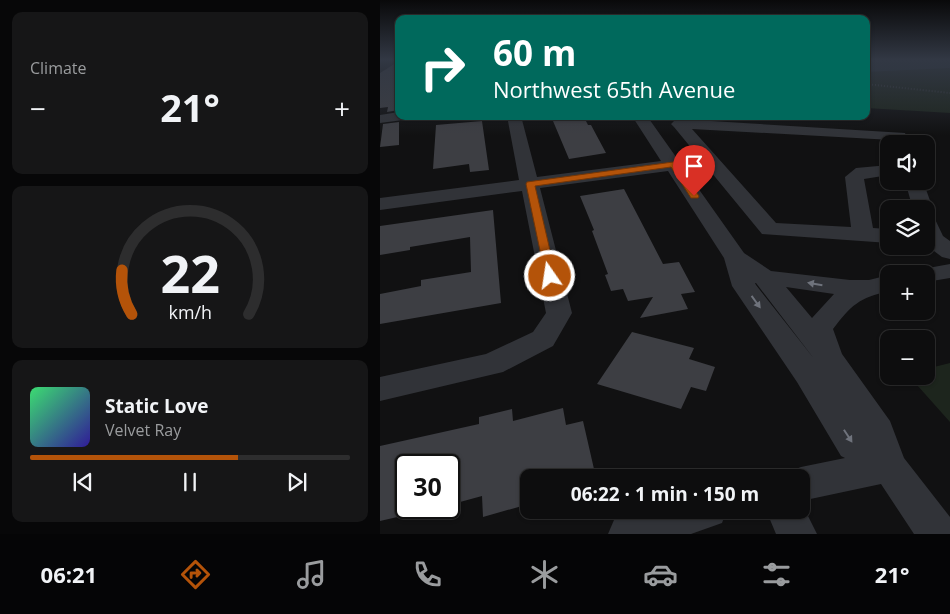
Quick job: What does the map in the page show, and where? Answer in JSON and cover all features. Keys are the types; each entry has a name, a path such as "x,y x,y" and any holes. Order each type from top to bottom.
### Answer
{"street":[{"path":"380,119 395,117"},
{"path":"380,389 493,364 542,339 559,313 515,120"},
{"path":"642,120 736,258 744,286 808,374 854,445 889,466"},
{"path":"880,135 680,124 770,229 880,236"},
{"path":"380,204 673,164"},
{"path":"863,235 854,177 862,172 880,171"},
{"path":"736,258 765,278 832,362 878,431 889,466 938,534"},
{"path":"935,274 950,271"},
{"path":"765,278 780,278 827,286 876,286"},
{"path":"832,362 819,328 840,302 876,286"},
{"path":"810,482 889,466"},
{"path":"628,534 678,519"},
{"path":"790,519 797,534"}],"path":[{"path":"875,85 950,93"}],"shaded area":[{"path":"870,85 950,85 950,113 870,108"},
{"path":"950,363 950,422 917,385 935,385 935,367"}],"building":[{"path":"380,85 395,85 395,111 387,112 388,107 380,108"},
{"path":"586,120 588,125 591,125 606,153 569,159 553,121"},
{"path":"482,121 489,170 470,172 469,164 433,169 436,125"},
{"path":"399,122 399,145 380,147 383,124"},
{"path":"624,189 663,264 679,262 695,292 681,294 688,309 640,318 653,297 628,301 623,289 611,291 605,275 608,274 592,231 594,230 580,196"},
{"path":"493,210 501,303 380,324 380,294 421,286 421,280 471,272 470,237 410,247 410,250 380,255 380,226"},
{"path":"632,332 694,348 689,359 715,367 706,391 691,387 681,409 597,384"},
{"path":"563,408 566,425 583,421 594,469 520,469 520,507 483,517 482,496 460,502 460,454 395,454 395,518 380,521 380,446 479,424 479,417 512,409 513,421"}],"route":[{"path":"550,276 530,184 673,164 694,196"}]}
